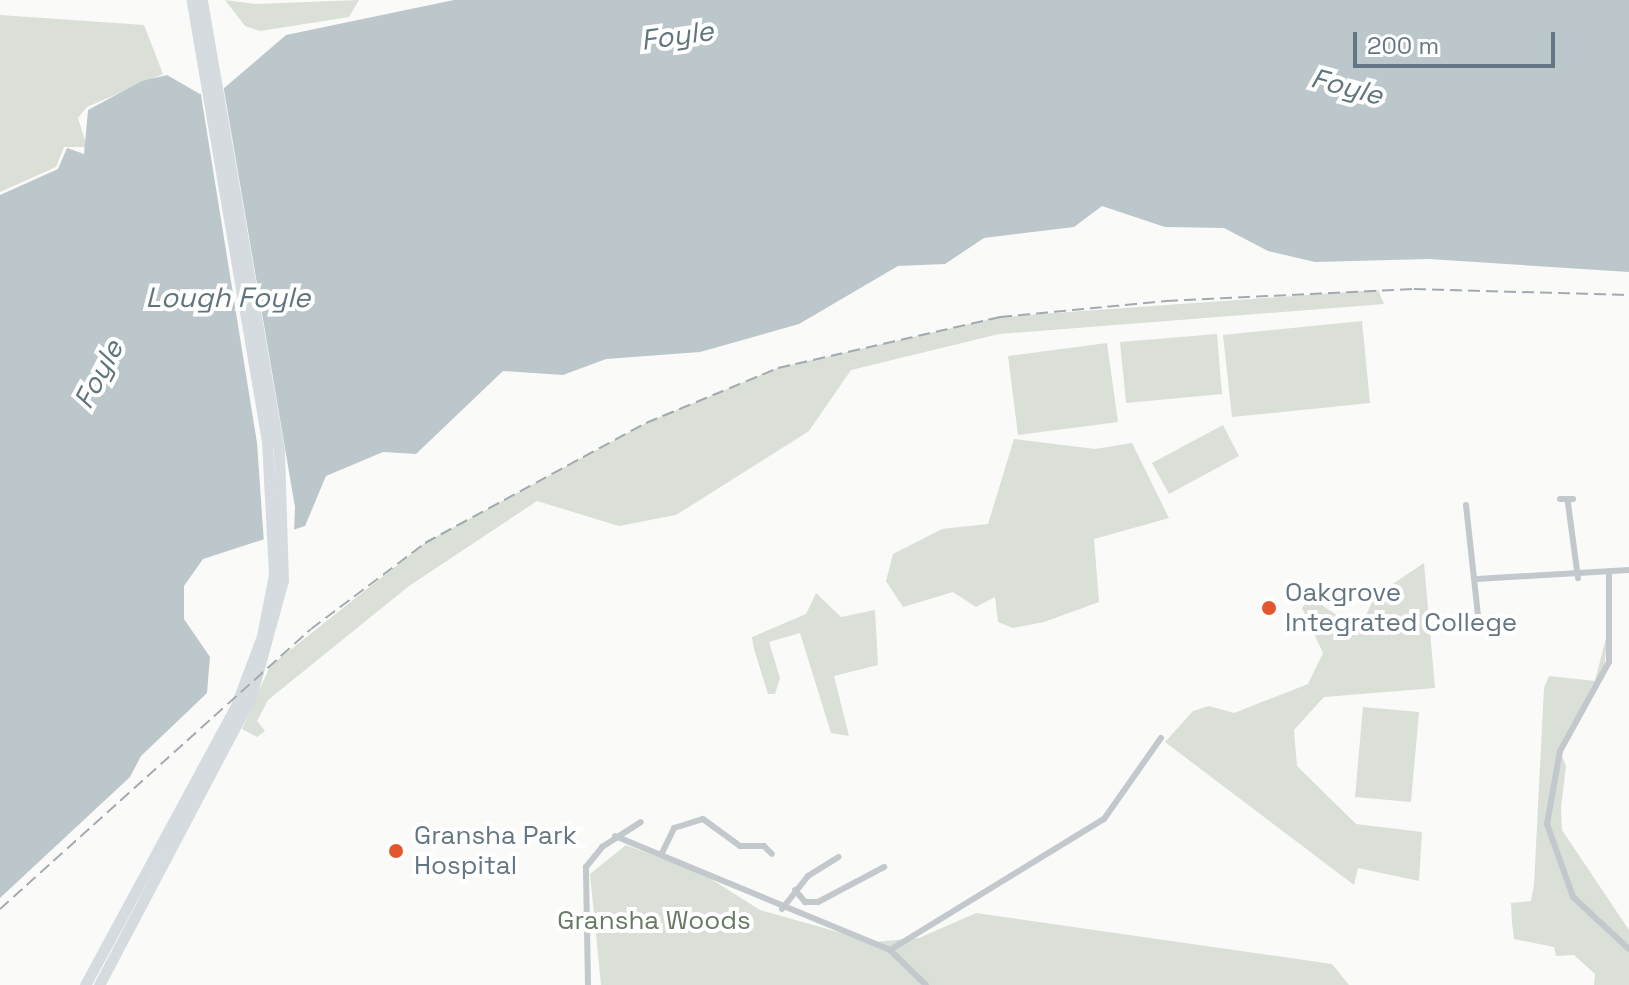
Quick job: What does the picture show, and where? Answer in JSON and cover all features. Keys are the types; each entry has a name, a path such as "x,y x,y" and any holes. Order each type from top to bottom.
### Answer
{"highway":[{"path":"99,985 249,677 270,605 275,545 267,441 192,0"},
{"path":"85,985 266,659 286,542 279,451 202,0"}],"street":[{"path":"1560,499 1570,501 1578,578"},
{"path":"1461,508 1477,582 1478,612 1488,609"},
{"path":"1477,582 1578,578 1629,570"},
{"path":"1609,572 1609,662 1560,751 1547,824 1573,897 1629,949"},
{"path":"890,950 1104,819 1161,738"},
{"path":"662,853 674,828 703,819 740,846 764,846 772,854"},
{"path":"588,985 586,867 615,836 641,822"},
{"path":"615,836 662,853 782,909 890,950 926,985"},
{"path":"782,909 795,890 839,857"},
{"path":"795,890 805,902 823,900 884,867"}],"green space":[{"path":"225,0 255,4 359,0 349,17 260,31 245,26"},
{"path":"0,15 144,25 163,74 87,107 78,118 87,147 64,147 56,167 0,192"},
{"path":"1378,290 1384,304 999,334 851,370 809,431 676,515 619,526 537,501 409,586 268,700 257,721 265,731 257,737 242,729 270,666 425,543 646,423 778,368 1000,317"},
{"path":"1362,321 1370,403 1232,417 1223,335"},
{"path":"1217,334 1222,394 1126,403 1120,342"},
{"path":"1107,343 1118,422 1018,435 1008,356"},
{"path":"1223,425 1239,456 1169,494 1152,463"},
{"path":"1014,439 1095,449 1132,443 1169,518 1094,539 1099,602 1044,622 1013,628 998,622 995,597 976,607 953,592 903,607 886,581 893,554 942,529 988,524"},
{"path":"1424,563 1435,688 1324,697 1294,730 1297,766 1356,824 1422,832 1419,881 1358,868 1354,885 1165,742 1193,711 1209,706 1234,713 1308,684 1323,653 1302,608 1310,597 1348,623 1363,621 1375,596"},
{"path":"816,593 841,617 875,610 878,665 834,676 849,736 831,733 800,633 769,642 780,678 775,694 768,694 754,649 752,637 806,614"},
{"path":"1608,630 1604,670 1560,751 1566,766 1562,830 1629,930 1629,985 1594,985 1595,974 1574,955 1556,956 1554,947 1514,939 1512,922 1511,903 1531,901 1534,885 1544,688 1549,676 1595,681"},
{"path":"1363,707 1419,712 1411,802 1355,797"},
{"name":"Gransha Woods","path":"626,845 703,874 760,910 873,942 919,938 976,913 1332,964 1349,985 601,985 590,874"}],"water":[{"name":"Lough Foyle","path":"454,0 1629,0 1629,272 1429,259 1315,262 1268,251 1224,228 1165,227 1102,206 1074,227 984,238 945,264 898,266 799,324 700,352 606,359 563,375 503,371 416,454 383,452 326,476 305,526 203,559 184,586 184,619 210,657 207,693 141,756 130,777 0,898 0,195 58,169 67,148 84,154 88,110 142,81 167,75 200,94 223,89 286,35"}],"pier":[{"path":"223,84 295,507 294,534 264,543 257,443 200,89"}],"railway":[{"path":"0,909 311,629 425,543 646,423 778,368 1000,317 1166,301 1414,289 1629,295"}],"place":[{"name":"Oakgrove Integrated College","path":"1269,608"},
{"name":"Gransha Park Hospital","path":"396,851"}],"water label":[{"name":"Foyle","path":"677,35"},
{"name":"Foyle","path":"1347,86"},
{"name":"Foyle","path":"98,374"}]}
